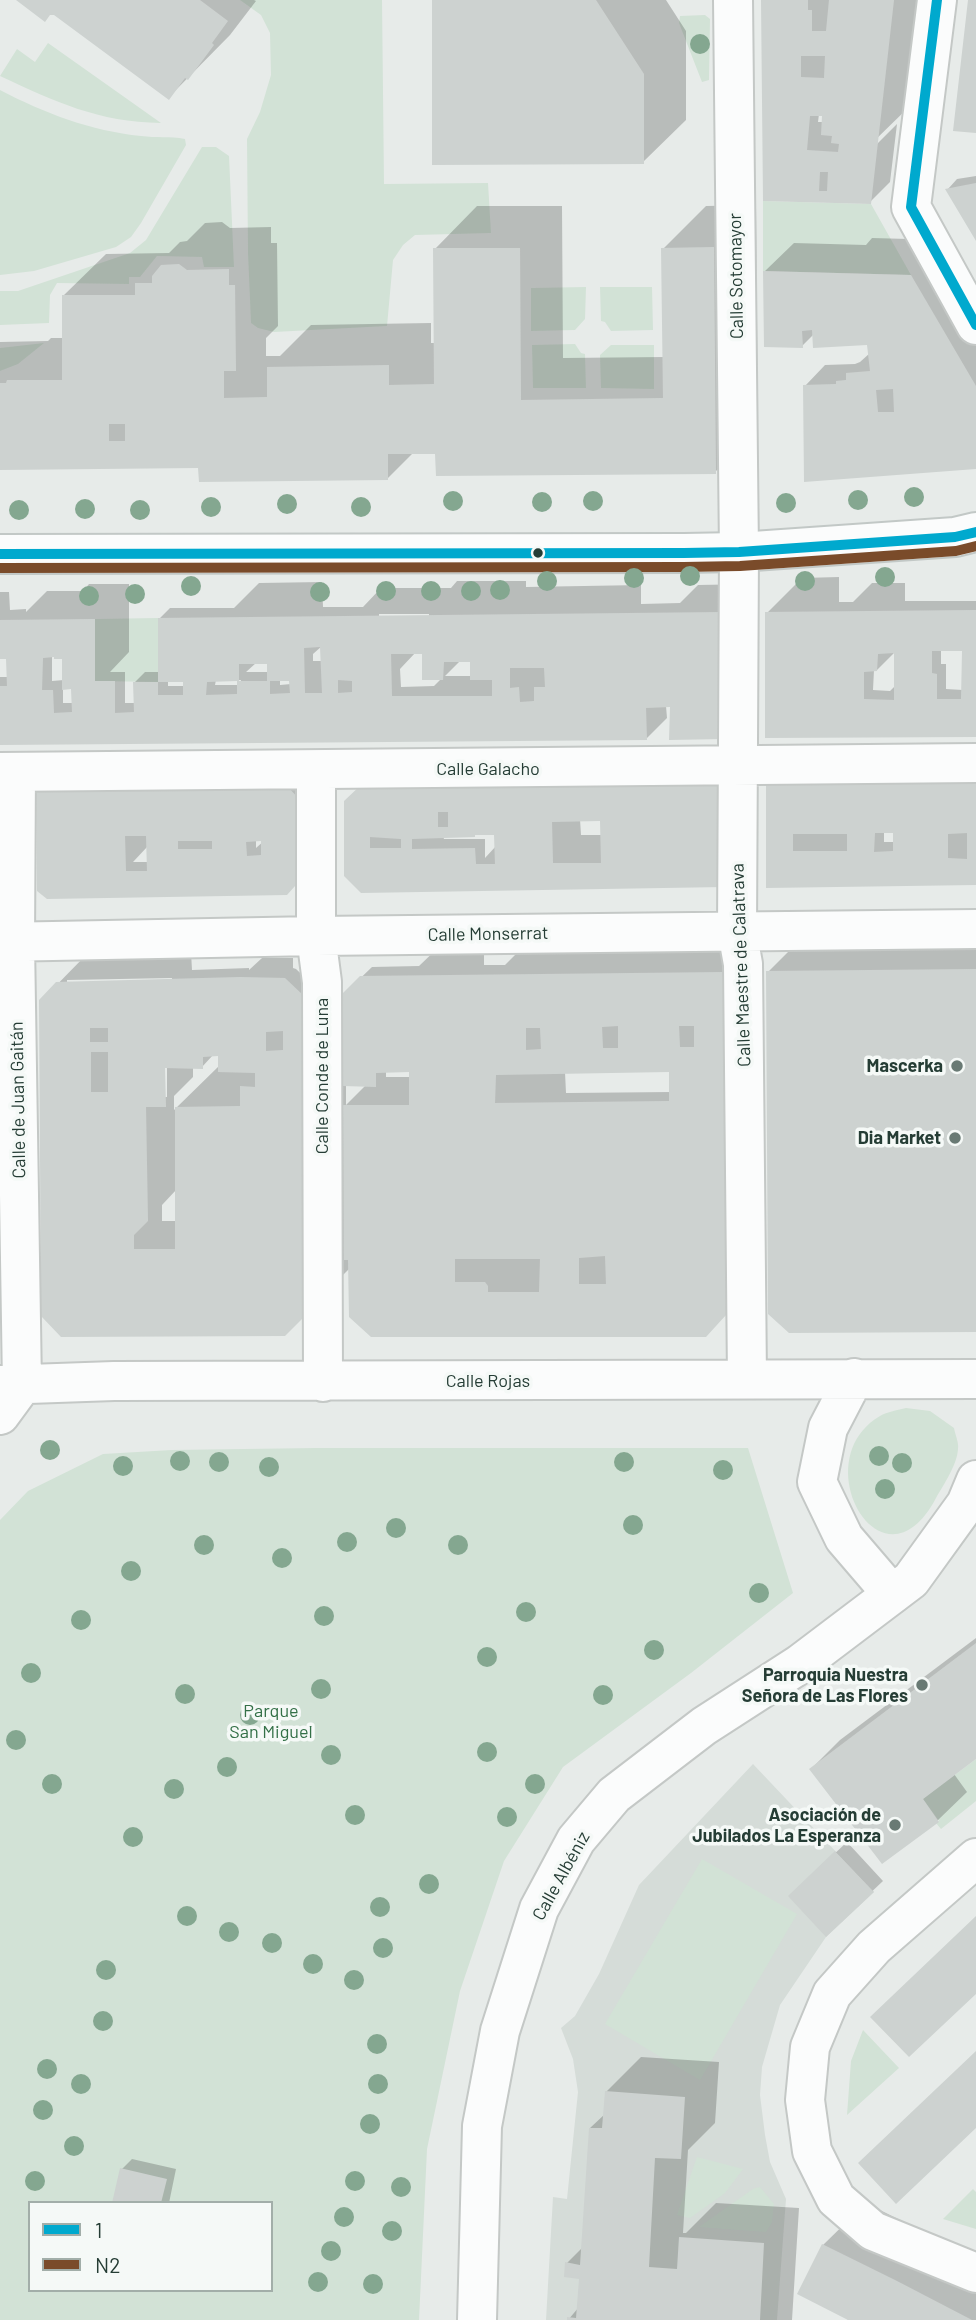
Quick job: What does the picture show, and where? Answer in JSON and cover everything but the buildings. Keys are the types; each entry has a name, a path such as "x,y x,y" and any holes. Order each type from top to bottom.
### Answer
{"street":[{"name":"Calle Sotomayor","path":"733,0 739,552"},
{"path":"937,0 911,207 976,325"},
{"path":"0,554 739,552 956,537 976,533"},
{"name":"Calle Maestre de Calatrava","path":"739,552 737,931 743,964 747,1379"},
{"name":"Calle Galacho","path":"8,772 737,767 976,762"},
{"name":"Calle Conde de Luna","path":"316,770 316,936 322,982 323,1382"},
{"name":"Calle de Juan Gaitán","path":"8,772 11,1385"},
{"name":"Calle Monserrat","path":"8,942 976,929"},
{"path":"854,1378 828,1427 817,1482 844,1538 892,1594"},
{"name":"Calle Rojas","path":"11,1385 114,1381 976,1379"},
{"path":"0,1415 11,1385"},
{"name":"Calle Albéniz","path":"477,2320 482,2126 500,2031 539,1909 576,1839 614,1795 704,1726 800,1664 911,1580 966,1504 976,1480"},
{"path":"976,1858 874,1947 832,1994 810,2047 805,2100 812,2151 836,2199 873,2231 976,2273"}],"shaded area":[{"path":"753,1764 874,1892 826,1937 780,2005 762,2067 760,2095 765,2135 770,2162 786,2199 777,2320 546,2320 553,2197 567,2199 578,2092 573,2059 561,2028 575,2016 599,1974 639,1885"}],"green space":[{"path":"240,0 382,0 384,184 488,183 491,233 415,235 403,245 393,260 387,326 274,332 258,328 251,323 247,139 260,112 271,75 270,33 261,15"},
{"path":"705,15 710,19 709,80 702,82 679,23 680,16"},
{"path":"48,43 161,123 97,115 59,102 0,76 17,49 35,62"},
{"path":"0,90 51,113 104,130 147,137 185,139 186,145 131,237 116,247 34,271 0,275"},
{"path":"202,147 216,147 229,156 234,267 204,267 202,257 157,256 140,277 129,277 129,284 57,283 50,295 49,323 0,325 0,291 18,291 130,253 146,240"},
{"path":"763,201 871,204 911,275 763,271"},
{"path":"586,287 585,319 575,330 531,331 531,288"},
{"path":"600,287 652,287 653,330 611,331 605,322 601,321"},
{"path":"44,343 18,364 0,371 0,348"},
{"path":"575,344 581,353 585,354 586,388 533,388 532,345"},
{"path":"611,345 654,345 654,389 601,388 600,355"},
{"path":"158,618 158,682 95,681 95,619"},
{"path":"906,1408 930,1411 954,1428 958,1449 953,1468 936,1498 915,1525 894,1534 875,1528 859,1512 850,1488 849,1462 858,1437 880,1416"},
{"name":"Parque San Miguel","path":"316,1448 748,1448 793,1593 691,1673 563,1767 504,1861 460,1991 427,2149 419,2320 0,2320 0,1520 28,1491 103,1454"},
{"path":"976,1759 976,1801 941,1829 936,1823 939,1821 923,1799"},
{"path":"702,1859 797,1914 700,2080 605,2024"},
{"path":"863,2030 899,2068 847,2115 851,2061"},
{"path":"697,2157 743,2169 725,2193 690,2218 677,2215"},
{"path":"760,2187 774,2204 772,2222 766,2232 699,2227 753,2189"},
{"path":"973,2189 976,2192 976,2229 943,2219"}],"transit line":[{"name":"1","path":"937,0 911,207 976,325"},
{"name":"1","path":"0,554 739,552 955,537 976,532"},
{"name":"N2","path":"0,568 740,566 956,551 976,546"}],"place":[{"name":"Mascerka","path":"957,1066"},
{"name":"Dia Market","path":"955,1138"},
{"name":"Parroquia Nuestra Señora de Las Flores","path":"922,1685"},
{"name":"Asociación de Jubilados La Esperanza","path":"895,1825"}]}
